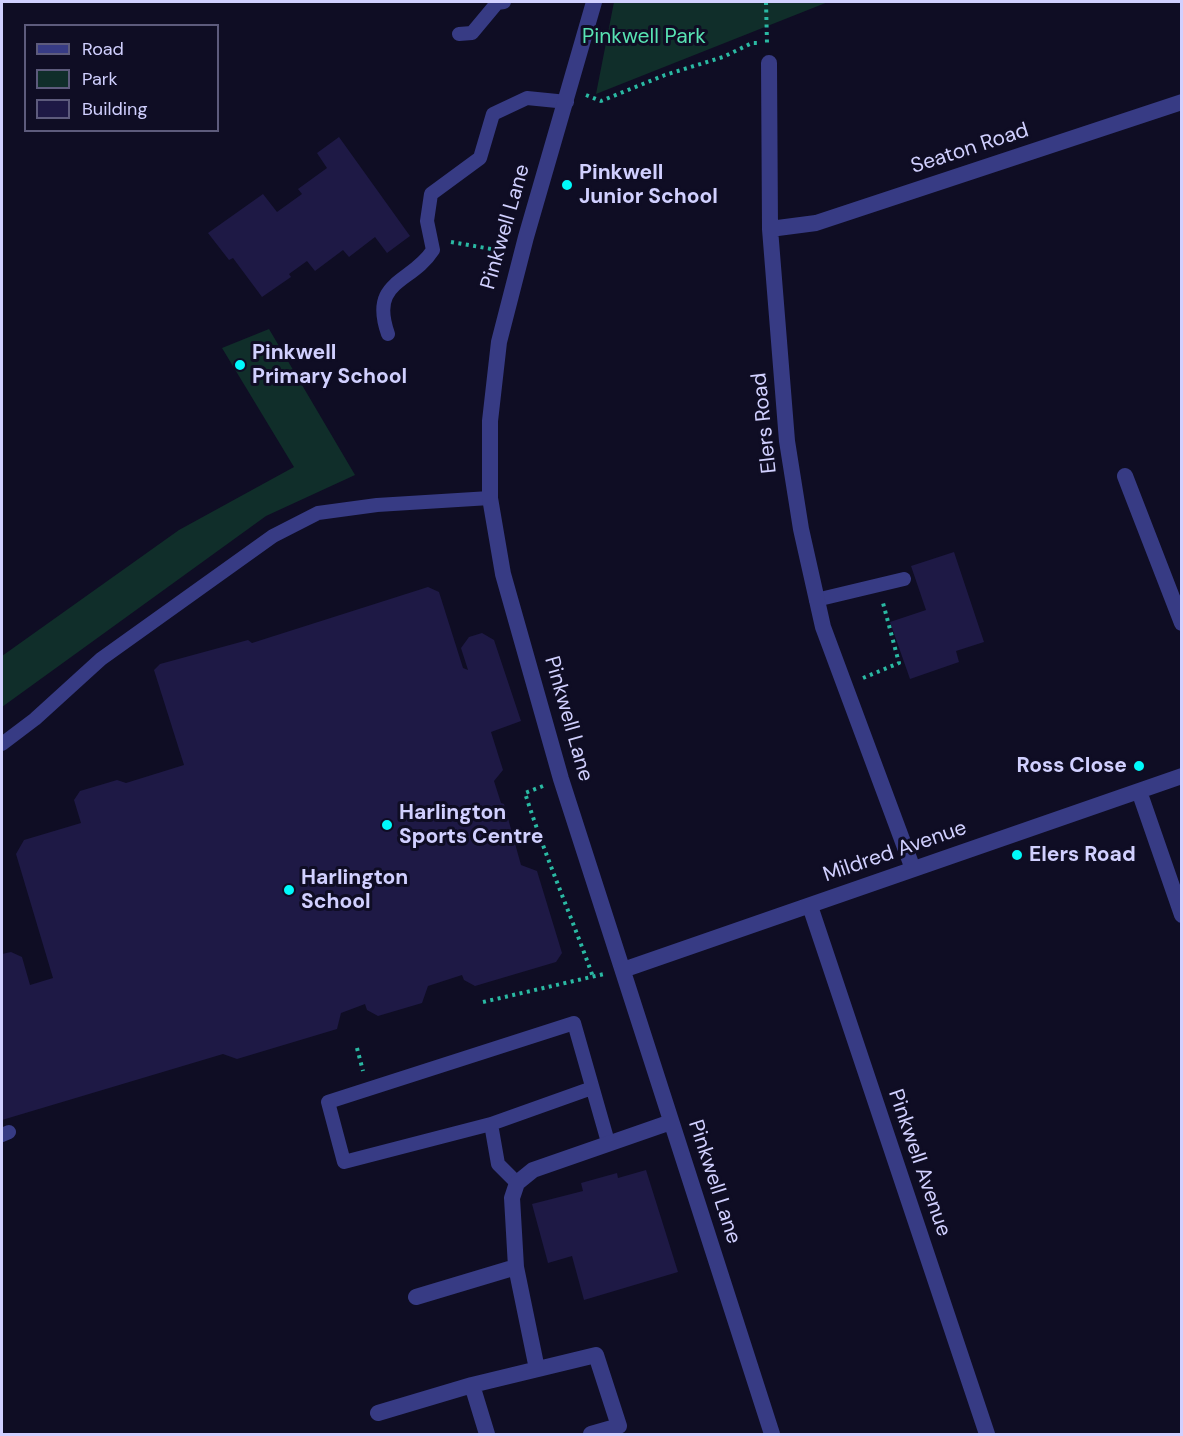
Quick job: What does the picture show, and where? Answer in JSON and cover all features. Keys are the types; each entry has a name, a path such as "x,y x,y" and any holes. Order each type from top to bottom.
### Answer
{"street":[{"name":"Pinkwell Lane","path":"594,2 507,307 494,376 489,450 490,498 503,574 561,778 772,1434"},
{"name":"Elers Road","path":"769,63 770,229 787,441 816,600 845,686 913,868"},
{"name":"Seaton Road","path":"770,229 816,223 1182,102"},
{"path":"1125,476 1182,623"},
{"name":"Mildred Avenue","path":"623,970 1182,776"},
{"path":"1139,791 1182,915"},
{"name":"Pinkwell Avenue","path":"810,906 987,1434"},
{"path":"537,1369 516,1267 512,1198 518,1183 533,1170 608,1142 671,1122"},
{"path":"416,1297 516,1267"},
{"path":"378,1413 472,1385 596,1354 620,1430 591,1434"},
{"path":"472,1385 487,1434"}],"lane":[{"path":"459,34 472,33 497,3 504,2"},
{"path":"388,334 382,318 384,300 390,288 427,260 434,250 427,221 431,194 480,158 493,114 527,98 569,96"},
{"path":"2,744 35,719 101,659 273,536 318,513 377,505 490,498"},
{"path":"816,600 904,579"},
{"path":"592,1088 491,1124 344,1162 328,1102 574,1023 608,1142"},
{"path":"491,1124 498,1164 518,1183"}],"path":[{"path":"766,2 769,63"},
{"path":"569,96 602,101 664,75 723,57 752,43 767,44"},
{"path":"433,239 508,251 513,232 526,237"},
{"path":"845,686 899,663 878,585"},
{"path":"561,778 525,793 547,861 570,912 593,977"},
{"path":"483,1002 623,970"}],"green space":[{"name":"Pinkwell Park","path":"614,2 828,2 596,94"},
{"path":"269,329 355,475 266,516 2,707 2,656 179,530 294,467 222,348"}],"building":[{"path":"339,137 410,236 387,253 375,237 349,257 343,250 315,271 307,261 289,274 291,277 262,297 233,258 229,260 208,233 263,194 277,212 302,194 298,189 327,168 317,153"},
{"path":"954,552 984,642 956,651 959,662 910,679 890,622 926,610 911,566"},
{"path":"428,587 439,592 463,668 468,670 461,648 469,637 482,633 494,640 521,721 491,732 503,770 494,781 501,803 504,804 521,865 537,871 562,953 556,962 475,986 464,980 462,975 428,986 422,1003 378,1016 367,1010 365,1004 341,1013 337,1029 237,1059 223,1054 2,1120 2,954 11,952 22,957 30,985 53,978 16,854 24,840 81,823 74,800 80,791 117,780 126,783 184,765 154,670 160,664 248,640 252,643"},
{"path":"646,1170 678,1272 584,1300 572,1256 548,1263 532,1204 583,1191 581,1183 617,1173 618,1178"}],"place":[{"name":"Pinkwell Junior School","path":"567,185"},
{"name":"Pinkwell Primary School","path":"240,365"},
{"name":"Ross Close","path":"1139,766"},
{"name":"Harlington Sports Centre","path":"387,825"},
{"name":"Elers Road","path":"1017,855"},
{"name":"Harlington School","path":"289,890"}]}
